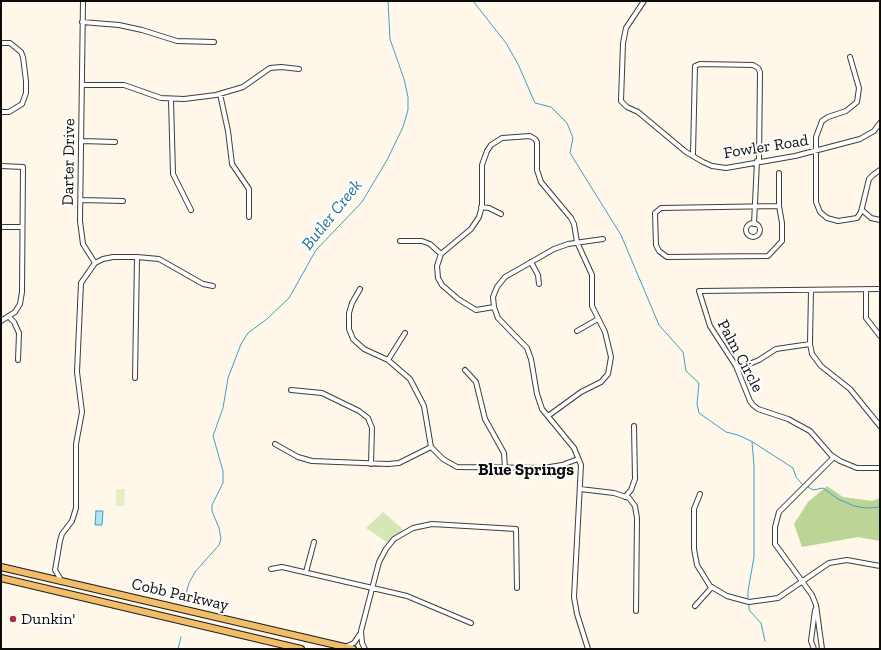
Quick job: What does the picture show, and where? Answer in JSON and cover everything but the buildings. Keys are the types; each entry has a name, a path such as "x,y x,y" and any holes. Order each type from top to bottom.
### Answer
{"main road":[{"name":"Cobb Parkway","path":"1,567 353,649"},
{"name":"Cobb Parkway","path":"1,578 302,649"}],"street":[{"name":"Darter Drive","path":"83,1 80,221 83,244 95,263"},
{"name":"Fowler Road","path":"644,1 626,28 623,43 622,101 627,107 638,112 686,152 693,154 712,166 726,168 816,151 860,139 874,131 880,123"},
{"path":"82,22 120,25 177,41 214,42"},
{"path":"1,43 10,43 21,52 26,81 26,93 22,104 9,112 1,112"},
{"path":"850,57 859,88 857,102 846,111 828,117 822,121 816,137 816,202 820,212 827,218 838,221 857,218 862,210 869,179 880,170"},
{"path":"693,154 695,66 700,64 753,66 758,68 760,72 758,161 754,224"},
{"path":"83,86 124,85 171,100 220,94 243,87 270,68 281,66 299,69"},
{"path":"220,94 228,131 232,164 249,189 249,217"},
{"path":"171,100 173,174 191,210"},
{"path":"494,307 476,310 458,300 444,288 436,271 441,254 476,223 481,207 482,165 486,151 495,142 506,137 533,137 537,145 537,170 539,178 571,218 577,242 592,275 592,306 605,332 611,357 608,374 601,382 581,392 548,416"},
{"path":"82,141 115,142"},
{"path":"1,166 23,167 22,292 20,304 15,312 1,321"},
{"path":"779,173 779,206 782,223 782,241 765,257 667,257 657,248 656,213 661,208 779,206"},
{"path":"81,200 122,201"},
{"path":"481,207 492,209 501,214"},
{"path":"862,210 871,218 880,220"},
{"path":"1,227 22,227"},
{"path":"588,648 577,614 574,597 581,465 574,448 542,409 537,394 531,359 527,348 504,325 494,307 494,293 500,281 511,272 554,250 577,242 603,239"},
{"path":"400,241 430,244 441,254"},
{"path":"61,580 56,575 55,569 59,544 62,534 72,521 76,508 76,444 82,412 77,377 79,296 81,283 95,263 112,257 137,257 159,259 203,284 213,286"},
{"path":"134,378 137,257"},
{"path":"531,262 538,275 539,284"},
{"path":"360,289 350,308 349,329 353,339 360,347 388,360 410,379 425,411 431,447 443,460 457,467 544,468 562,465 578,459"},
{"path":"866,289 866,318 880,336"},
{"path":"880,289 811,290 810,344 816,360 850,389 880,426"},
{"name":"Palm Circle","path":"811,290 699,291 710,326 737,369 753,405 758,409 788,419 810,431 816,440 834,457 857,468 880,468"},
{"path":"9,317 14,322 18,333 18,360"},
{"path":"577,331 598,320"},
{"path":"388,360 405,333"},
{"path":"737,369 760,360 776,349 810,344"},
{"path":"465,370 476,382 485,419 504,453 505,468"},
{"path":"291,390 322,393 359,411 368,418 372,428 371,464"},
{"path":"625,497 631,490 635,479 634,426"},
{"path":"275,444 298,457 312,461 371,464 398,463 431,447"},
{"path":"822,649 816,606 812,595 775,544 776,520 779,512 786,504 834,457"},
{"path":"580,490 614,493 629,498 635,506 638,518 636,611"},
{"path":"700,494 694,509 694,549 697,565 712,587 727,596 749,602 778,598 802,582 810,574 829,563 847,560 880,566"},
{"path":"345,647 354,643 361,632 379,562 386,549 394,540 413,528 432,524 516,529 517,588"},
{"path":"306,572 314,542"},
{"path":"271,568 282,567 306,572 418,600 471,623"},
{"path":"695,606 712,587"},
{"path":"814,649 811,641 816,606"},
{"path":"361,632 362,642 365,649"}],"green space":[{"path":"827,486 843,497 872,501 880,498 880,541 858,537 802,547 794,524 808,502"},
{"path":"116,489 125,489 124,506 116,506"},
{"path":"383,512 406,532 388,543 366,528"}],"water":[{"path":"96,511 103,511 102,525 95,525"}],"waterway":[{"name":"Butler Creek","path":"184,601 189,583 195,572 219,545 221,539 219,528 212,511 212,505 223,483 223,471 213,436 223,408 228,378 241,344 248,333 267,319 289,298 316,250 362,202 387,160 403,127 408,110 408,97 404,79 390,39 388,1"},
{"path":"473,1 506,43 518,64 535,103 551,107 567,123 573,138 570,153 621,235 659,325 683,352 686,371 699,383 697,404 699,413 726,432 738,435 751,441 793,468 796,477 802,484"},
{"path":"748,598 754,557 754,465 752,442"},
{"path":"808,487 813,490 823,488 838,499 854,506 866,508 880,507"},
{"path":"749,605 749,610 761,623 765,641"},
{"name":"Butler Creek","path":"178,649 181,637"}],"place":[{"name":"Dunkin'","path":"13,619"}],"district":[{"name":"Blue Springs","path":"526,470"}]}
